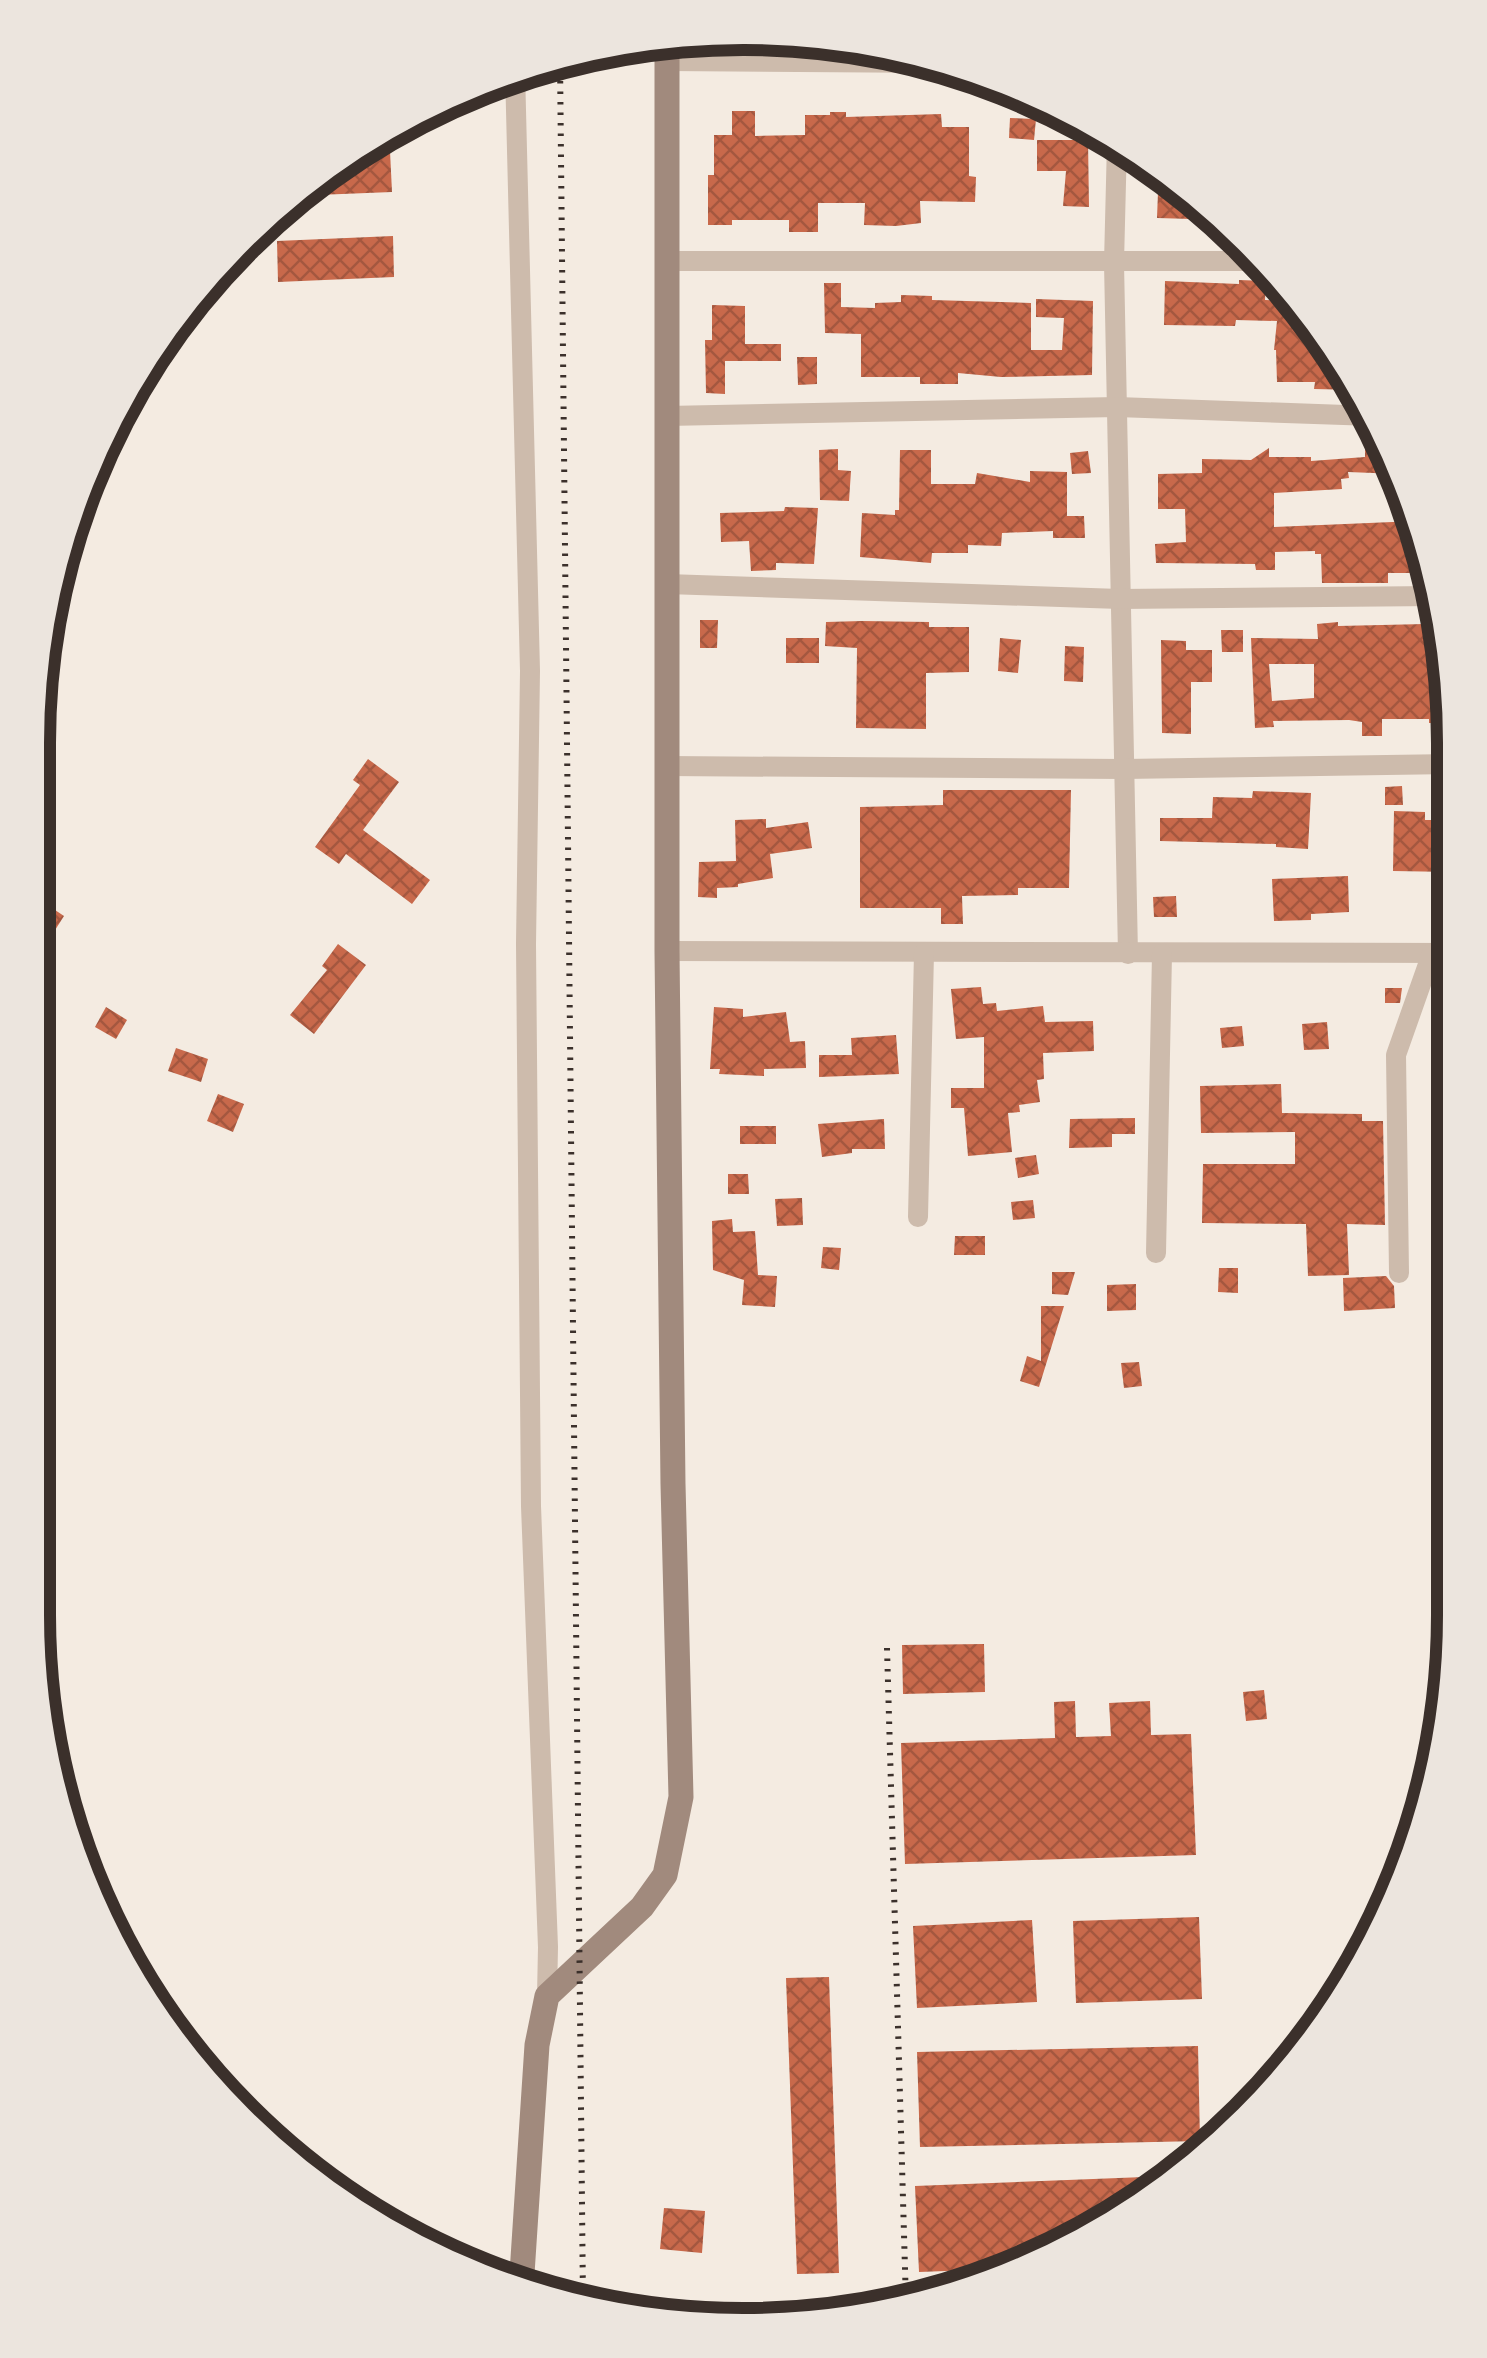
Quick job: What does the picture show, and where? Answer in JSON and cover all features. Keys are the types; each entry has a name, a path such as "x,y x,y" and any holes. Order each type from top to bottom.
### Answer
{"street":[{"path":"696,51 845,58"},
{"path":"547,1996 642,1906 665,1875 681,1798 667,951 667,54"},
{"path":"515,89 530,671 526,944 531,1506 548,1947 547,1996 537,2045 522,2271"},
{"path":"1117,159 1116,407 1128,954"},
{"path":"667,260 1243,262"},
{"path":"667,416 1116,407 1354,415"},
{"path":"667,584 1120,599 1421,596"},
{"path":"667,766 1124,769 1437,764"},
{"path":"667,951 1437,953"},
{"path":"918,1218 924,953"},
{"path":"1156,1253 1162,954"},
{"path":"1398,1274 1396,1055 1437,964"}],"building":[{"path":"732,111 755,111 755,136 805,135 805,115 830,112 846,112 846,117 941,114 942,127 969,127 969,176 976,177 975,202 920,201 921,223 896,226 864,225 865,203 818,203 818,232 789,232 789,220 732,220 732,225 708,225 708,175 714,175 714,135 732,135"},
{"path":"1010,118 1036,119 1034,140 1009,138"},
{"path":"1037,140 1088,142 1089,207 1063,206 1066,171 1037,171"},
{"path":"390,151 392,192 319,195 358,167"},
{"path":"1158,192 1165,192 1191,214 1191,219 1157,218"},
{"path":"393,236 394,277 278,282 277,241"},
{"path":"1239,280 1260,281 1266,287 1265,300 1277,300 1339,390 1314,389 1315,382 1277,382 1277,321 1236,320 1235,326 1164,325 1165,281 1239,284"},
{"path":"824,283 841,283 841,307 875,308 875,303 901,302 901,295 932,296 932,300 1031,303 1031,350 1062,350 1064,318 1036,317 1036,299 1093,301 1092,375 1001,377 958,373 958,384 920,384 920,377 861,377 861,334 825,333"},
{"path":"712,305 745,306 745,344 781,344 781,361 725,361 725,394 706,393 705,340 712,340"},
{"path":"797,357 817,357 817,384 798,385"},
{"path":"1368,443 1382,473 1348,472 1349,478 1341,479 1342,489 1274,493 1274,527 1400,522 1414,573 1388,573 1388,583 1322,583 1321,554 1315,551 1275,552 1275,570 1256,570 1255,564 1156,563 1155,544 1186,542 1185,509 1158,509 1158,474 1202,473 1202,459 1251,460 1269,448 1269,457 1311,457 1311,461 1365,457"},
{"path":"838,449 838,470 851,471 849,501 820,500 819,450"},
{"path":"900,450 931,450 931,484 975,484 977,473 1030,482 1030,471 1067,472 1067,516 1084,516 1085,538 1053,538 1053,531 1002,533 1001,546 968,545 968,553 932,553 931,563 860,557 862,513 895,515 895,510 899,510"},
{"path":"1088,451 1091,473 1072,474 1070,453"},
{"path":"785,507 818,508 814,564 776,563 776,570 751,571 749,541 721,542 720,513 784,511"},
{"path":"700,620 718,620 717,648 700,648"},
{"path":"826,622 969,627 969,672 926,673 926,729 856,728 857,648 825,646"},
{"path":"1317,624 1425,624 1437,723 1429,723 1429,719 1382,719 1382,736 1362,736 1362,722 1349,720 1273,721 1274,727 1255,728 1251,638 1318,639","holes":["1269,664 1314,664 1314,698 1272,701"]},
{"path":"1221,630 1243,630 1243,652 1222,652"},
{"path":"786,638 819,638 819,663 786,663"},
{"path":"1000,638 1021,640 1018,673 998,671"},
{"path":"1161,640 1186,641 1186,650 1212,650 1212,682 1191,682 1191,734 1162,733"},
{"path":"1065,646 1084,647 1083,682 1064,681"},
{"path":"368,759 399,782 363,830 430,880 412,904 346,854 339,864 315,847 360,785 353,780"},
{"path":"1402,786 1403,805 1385,805 1385,787"},
{"path":"943,790 1071,790 1069,888 1018,888 1018,895 962,896 963,924 941,924 941,908 860,908 860,807 943,805"},
{"path":"1253,791 1311,793 1308,849 1276,844 1160,841 1160,818 1212,818 1213,797 1252,798"},
{"path":"1394,811 1425,812 1425,820 1437,820 1437,872 1393,871"},
{"path":"766,819 766,828 808,822 812,848 770,854 773,878 717,888 717,898 698,897 699,862 736,861 735,820"},
{"path":"1348,876 1349,912 1311,914 1311,920 1274,921 1272,879"},
{"path":"1176,896 1177,917 1154,917 1153,897"},
{"path":"50,907 64,916 50,938"},
{"path":"338,944 366,965 314,1034 290,1015 327,970 322,966"},
{"path":"981,987 983,1004 996,1003 997,1011 1043,1006 1045,1022 1093,1021 1094,1051 1043,1053 1044,1079 1037,1080 1040,1102 1019,1105 1020,1112 1008,1113 1012,1152 968,1156 964,1108 951,1108 951,1088 984,1088 984,1037 956,1039 951,989"},
{"path":"1385,988 1402,988 1400,1003 1385,1003"},
{"path":"106,1007 127,1020 116,1039 95,1027"},
{"path":"714,1007 743,1009 743,1017 786,1012 790,1042 805,1041 806,1068 764,1069 764,1076 719,1074 720,1069 710,1069"},
{"path":"1327,1022 1329,1049 1304,1050 1302,1024"},
{"path":"1242,1026 1244,1046 1222,1048 1220,1028"},
{"path":"896,1035 899,1074 819,1077 819,1055 852,1055 851,1038"},
{"path":"176,1048 208,1059 201,1082 168,1071"},
{"path":"1281,1084 1282,1113 1362,1114 1362,1121 1383,1121 1385,1225 1347,1224 1349,1275 1308,1276 1306,1224 1202,1223 1203,1164 1295,1164 1295,1132 1201,1133 1200,1086"},
{"path":"218,1094 244,1104 233,1132 207,1121"},
{"path":"1135,1118 1135,1134 1112,1134 1112,1147 1069,1148 1070,1119"},
{"path":"884,1119 885,1149 852,1149 852,1153 822,1157 818,1124"},
{"path":"740,1126 776,1126 776,1144 740,1144"},
{"path":"1036,1155 1039,1174 1018,1178 1015,1158"},
{"path":"728,1174 748,1174 749,1194 728,1194"},
{"path":"802,1198 803,1225 777,1226 775,1199"},
{"path":"1033,1200 1035,1218 1013,1220 1011,1202"},
{"path":"732,1219 733,1232 755,1231 758,1275 777,1276 775,1307 742,1305 744,1280 713,1270 712,1221"},
{"path":"955,1236 985,1236 985,1255 954,1255"},
{"path":"823,1247 841,1248 839,1270 821,1268"},
{"path":"1219,1268 1238,1268 1238,1293 1218,1292"},
{"path":"1052,1272 1075,1272 1068,1295 1052,1294"},
{"path":"1386,1276 1394,1286 1395,1308 1344,1311 1343,1278"},
{"path":"1136,1284 1136,1310 1107,1311 1107,1285"},
{"path":"1041,1306 1064,1306 1039,1387 1020,1381 1027,1356 1041,1361"},
{"path":"1139,1362 1142,1386 1124,1388 1121,1363"},
{"path":"984,1644 985,1692 903,1694 902,1645"},
{"path":"1264,1690 1267,1719 1246,1721 1243,1692"},
{"path":"1075,1701 1076,1737 1111,1736 1109,1703 1150,1701 1151,1735 1191,1734 1196,1855 905,1864 901,1743 1055,1738 1054,1702"},
{"path":"1199,1917 1202,1999 1076,2003 1073,1921"},
{"path":"1032,1920 1037,2002 917,2008 913,1926"},
{"path":"829,1977 839,2273 797,2274 786,1978"},
{"path":"1198,2046 1200,2137 1195,2141 920,2147 917,2052"},
{"path":"1149,2177 1050,2236 968,2270 919,2272 915,2186"},
{"path":"664,2208 705,2211 702,2253 660,2249"}],"railway":[{"path":"560,75 583,2289"},
{"path":"887,1648 906,2288"}]}
